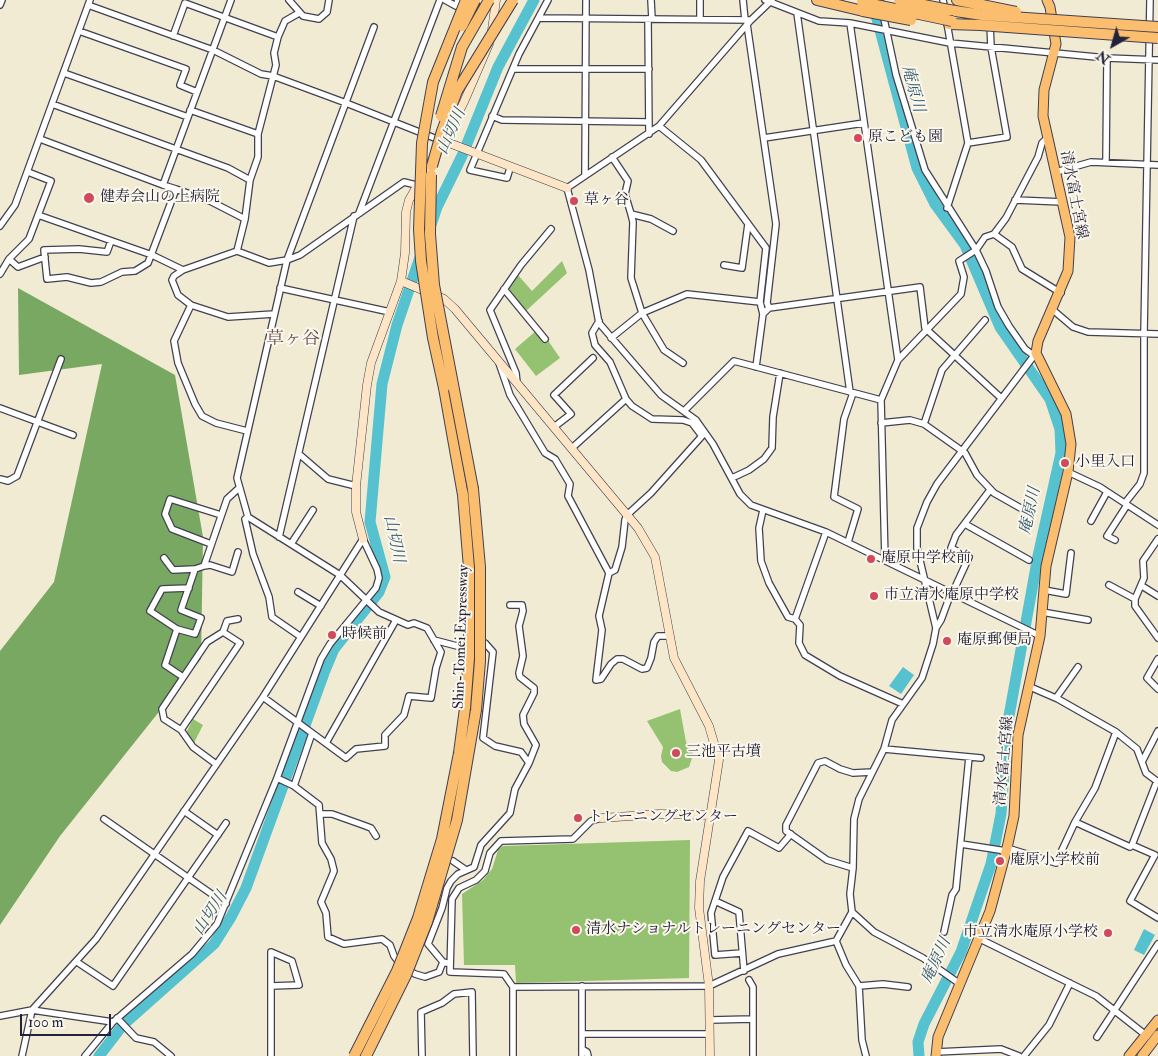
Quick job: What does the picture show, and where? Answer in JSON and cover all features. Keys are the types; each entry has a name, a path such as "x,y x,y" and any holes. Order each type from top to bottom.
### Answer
{"highway":[{"path":"420,196 422,143 433,82 466,0"},
{"path":"420,196 425,145 434,101 452,48 475,0"},
{"path":"432,170 444,103 456,66 471,29 489,0"},
{"path":"432,170 442,131 457,91 513,0"},
{"path":"816,0 859,4 951,22 983,11"},
{"path":"899,0 950,10 983,11 1070,22 1158,27"},
{"path":"957,0 983,11 1158,38"},
{"name":"Shin-Tomei Expressway","path":"366,1056 406,975 427,922 457,820 476,710 480,652 472,489 434,285 430,234 432,170"},
{"name":"Shin-Tomei Expressway","path":"354,1056 397,971 418,918 442,839 459,754 469,658 475,567 424,285 419,229 420,196"}],"main road":[{"name":"清水富士宮線","path":"936,1054 938,1038 990,911 1014,816 1018,735 1042,612 1046,566 1068,472 1071,444 1066,414 1033,355 1061,293 1068,272 1070,237 1043,116 1044,90 1056,44 1050,7 1046,0"},
{"path":"1142,1056 1154,1038 1158,1020"},
{"path":"1129,1056 1154,1038"}],"street":[{"path":"0,5 2,0"},
{"path":"164,185 231,0"},
{"path":"289,0 303,16 319,19 327,12 329,0"},
{"path":"279,537 356,214 440,0"},
{"path":"445,0 456,6 458,0"},
{"path":"85,1056 117,1021 206,939 226,904 279,779 299,724 307,694 330,644 367,602 376,588 379,578 363,539 356,512 356,486 371,363 401,281 405,252 406,212 416,185 444,142 487,52 496,0"},
{"path":"510,168 507,178 470,170 474,153 514,69 519,54 548,0"},
{"path":"585,175 586,0"},
{"path":"649,134 651,0"},
{"path":"700,0 700,20"},
{"path":"742,0 748,21 776,224 767,303 769,308"},
{"path":"880,0 896,75 925,170 986,271 998,307 1009,326 1025,349 1033,355 936,484 919,522 916,538 936,628"},
{"path":"943,0 968,143 947,208"},
{"path":"1115,540 1108,536 1140,484 1144,473 1144,333 1150,0"},
{"path":"567,188 659,126 748,21 769,1 819,21 869,26 950,43 1054,51 1107,58 1158,60"},
{"path":"0,226 15,206 89,3 213,50 261,74 273,76 346,103 510,168 567,188"},
{"path":"173,36 185,3 278,37"},
{"path":"968,143 1007,137 991,47 989,4 983,11"},
{"path":"237,251 246,218 250,180 258,157 258,134 273,76 278,37 284,21 299,13"},
{"path":"797,13 852,392 844,419 834,497 858,509 848,542"},
{"path":"539,18 748,21"},
{"path":"850,23 898,360"},
{"path":"262,697 346,758 356,749 385,746 385,735 404,715 409,696 431,698 441,652 427,628 414,623 408,625 379,612 340,576 248,516 238,488 237,478 287,260 374,27"},
{"path":"79,30 186,69 180,85 197,92"},
{"path":"1106,161 1107,58"},
{"path":"514,69 649,69"},
{"path":"64,73 188,117"},
{"path":"52,104 228,168 250,180"},
{"path":"190,110 258,134"},
{"path":"492,116 502,120 649,122"},
{"path":"764,138 864,123"},
{"path":"659,126 701,160 766,248 760,302 763,314 756,367"},
{"path":"885,560 881,400 898,360 961,294 964,277 959,261 974,251 985,237 994,234 1006,218 1038,157 1042,143 1048,137"},
{"path":"40,139 210,201 246,218"},
{"path":"612,157 628,181 625,194 633,222 631,278 642,313 664,350 683,363"},
{"path":"1056,172 1091,162 1106,161 1158,165"},
{"path":"0,274 9,259 29,238 51,181 28,172"},
{"path":"274,314 228,316 191,305 178,295 172,280 174,276 183,270 237,251 269,263 287,260 300,255 404,182 416,185"},
{"path":"567,188 589,270 599,321 661,396 684,411 694,422 746,501 763,510 802,522 848,542 1037,635"},
{"path":"111,241 107,252 44,250 47,279 67,277 91,283 101,282 122,272 135,271 148,263 176,189"},
{"path":"1015,200 1063,202"},
{"path":"630,214 652,219 673,231"},
{"path":"38,215 152,255 183,270"},
{"path":"724,265 742,268 748,224"},
{"path":"517,383 516,373 490,310 551,229"},
{"path":"994,234 1012,247 1022,269 1061,293"},
{"path":"9,259 18,266 45,257"},
{"path":"401,281 444,299 498,360 628,515 644,536 655,557 674,658 709,726 719,760 700,881 699,908 709,986 710,1056"},
{"path":"763,314 769,308 920,287 927,331 1001,398"},
{"path":"280,288 390,312"},
{"path":"504,289 545,339"},
{"path":"612,338 642,313 686,294 760,302"},
{"path":"191,305 174,341 178,363 195,404 202,416 216,423 248,431"},
{"path":"1053,310 1073,327 1088,332 1158,334"},
{"path":"924,424 942,370 985,320"},
{"path":"599,321 592,333 595,346 610,362 626,399 639,412 652,419 694,422 702,436 651,493 628,515 625,520 622,547 615,570 608,573"},
{"path":"554,427 572,414 554,395 593,358"},
{"path":"0,479 8,481 17,476 61,359"},
{"path":"498,360 510,395 544,452 555,458 570,484 568,496 608,573 599,616 602,630 596,680 601,679 611,664 617,660 623,659 642,670 647,668 654,642 658,636 670,636"},
{"path":"684,411 734,361 881,400"},
{"path":"732,478 749,470 764,459 772,448 773,416 780,373"},
{"path":"572,448 626,399"},
{"path":"0,408 73,435"},
{"path":"881,423 910,420 924,424 962,450 990,490 1024,510"},
{"path":"299,454 328,479 356,486"},
{"path":"1068,472 1107,492 1158,525"},
{"path":"204,566 227,499 238,488"},
{"path":"513,986 709,986 778,954 836,941 852,912 850,894 854,868 854,818 859,799 884,748 892,720 925,671 932,651 936,628 969,557 951,548 965,524 990,490"},
{"path":"1091,521 1107,492"},
{"path":"211,544 172,529 165,514 170,499 221,515"},
{"path":"291,544 313,510"},
{"path":"763,510 759,528 761,561 769,583 788,617 795,619 800,625 799,643 805,656 840,676 903,704"},
{"path":"248,516 245,519 253,554 269,597 272,617 301,637"},
{"path":"965,524 1029,560"},
{"path":"795,619 826,532"},
{"path":"22,1056 32,1010 96,939 262,697 363,539"},
{"path":"1158,539 1143,561 1142,586 1135,599 1135,606 1158,638"},
{"path":"164,558 173,570 195,569 210,565 232,572 238,552"},
{"path":"1044,590 1066,594 1071,553"},
{"path":"189,588 162,589 150,611 177,629 195,634 201,618 181,610 189,588 195,569"},
{"path":"1109,586 1135,599"},
{"path":"1142,586 1158,596"},
{"path":"298,592 321,606"},
{"path":"510,605 522,605 523,611 519,626 523,651 519,672 520,677 534,688 534,693 523,715 524,724 536,745 515,789 510,813 481,845 474,867 466,870 451,881 428,944 447,963 450,972 504,974 513,986 512,1056"},
{"path":"1042,612 1088,620"},
{"path":"216,764 193,747 181,730 164,719 162,709 206,642 223,632 227,620 238,619"},
{"path":"326,744 396,620"},
{"path":"177,629 165,665 183,677"},
{"path":"181,730 240,643 223,632"},
{"path":"434,640 457,646 478,639 489,647 492,652 492,660 483,738 495,746 521,752 529,763"},
{"path":"1158,659 1147,678 1158,689"},
{"path":"1056,698 1078,666"},
{"path":"1028,686 1056,698 1116,732 1137,749 1146,774 1157,782 1132,845"},
{"path":"1142,762 1158,731"},
{"path":"961,844 1005,850 1056,863 1075,822 1095,788 1116,732"},
{"path":"294,786 311,733"},
{"path":"884,748 981,758"},
{"path":"944,932 952,895 956,889 969,757"},
{"path":"854,868 827,860 786,831 786,825 818,763 825,761 853,773 872,772"},
{"path":"279,779 294,786 319,805 322,843 331,859 334,871 321,902 326,913 328,937 344,944 382,939 390,945 394,956 401,965 425,977 439,972 447,963 452,898 459,888 476,880 485,871 495,846 501,841 510,839 573,839 591,821 602,818 659,814 710,815"},
{"path":"184,811 218,835"},
{"path":"321,814 332,814 371,828 376,836"},
{"path":"104,819 226,904"},
{"path":"1075,822 1130,847 1132,845 1156,855 1130,901 1158,918"},
{"path":"77,962 112,986 226,823"},
{"path":"742,953 715,955 711,913 723,877 748,831 779,848 791,834"},
{"path":"453,861 466,870"},
{"path":"715,901 739,912 744,971"},
{"path":"852,912 874,932 923,958 960,984"},
{"path":"980,939 1096,996 1154,1038"},
{"path":"836,941 846,965 859,986 862,1040 866,1056"},
{"path":"1097,1037 1158,944"},
{"path":"271,986 299,985 292,961 271,952 271,978 271,986 271,1056"},
{"path":"749,980 753,987 753,1056"},
{"path":"1024,1056 1049,1026 1070,983"},
{"path":"859,986 884,984 908,987"},
{"path":"582,986 582,1053 587,1052 588,1056"},
{"path":"422,1056 421,1012 442,1003 454,994 472,992 472,1056"},
{"path":"0,1016 32,1010 117,1021 136,1038 154,1042 171,1056"},
{"path":"710,1020 752,1019"},
{"path":"582,1034 710,1034"},
{"path":"936,1054 993,1053 1002,1049 1019,1056"}],"green space":[{"path":"562,261 567,273 526,311 508,288 517,274 532,291"},
{"path":"18,288 175,375 203,537 201,659 60,836 0,925 0,651 54,582 102,364 19,375"},
{"path":"537,330 547,339 560,358 536,376 515,349"},
{"path":"680,709 686,742 692,749 693,755 689,767 677,772 671,771 662,762 663,747 647,721"},
{"path":"193,719 203,725 194,743 186,733"},
{"name":"清水ナショナルトレーニングセンター","path":"690,840 689,978 516,983 515,965 464,965 462,894 483,880 492,869 498,850 503,846"}],"water":[{"path":"903,667 914,675 901,694 889,686"},
{"path":"1144,929 1155,935 1144,955 1134,950"}],"waterway":[{"name":"山切川","path":"99,1056 123,1025 214,944 231,917 246,888 334,649 379,592 385,577 370,522 382,384 397,325 437,207 462,156 498,67 534,0"},
{"name":"庵原川","path":"873,4 917,168 935,204 965,245 1000,327 1050,399 1060,429 1061,453 1038,556 1007,727 1001,814 991,864 961,952 924,1024 918,1042 919,1056"}],"place":[{"name":"原こども園","path":"858,138"},
{"name":"健寿会山の上病院","path":"89,198"},
{"name":"草ヶ谷","path":"574,201"},
{"name":"小里入口","path":"1065,463"},
{"name":"庵原中学校前","path":"871,559"},
{"name":"市立清水庵原中学校","path":"874,596"},
{"name":"時候前","path":"332,635"},
{"name":"庵原郵便局","path":"947,641"},
{"name":"三池平古墳","path":"676,753"},
{"name":"トレーニングセンター","path":"578,818"},
{"name":"庵原小学校前","path":"1000,861"},
{"name":"清水ナショナルトレーニングセンター","path":"576,930"},
{"name":"市立清水庵原小学校","path":"1108,933"}],"district":[{"name":"草ヶ谷","path":"293,340"}]}
